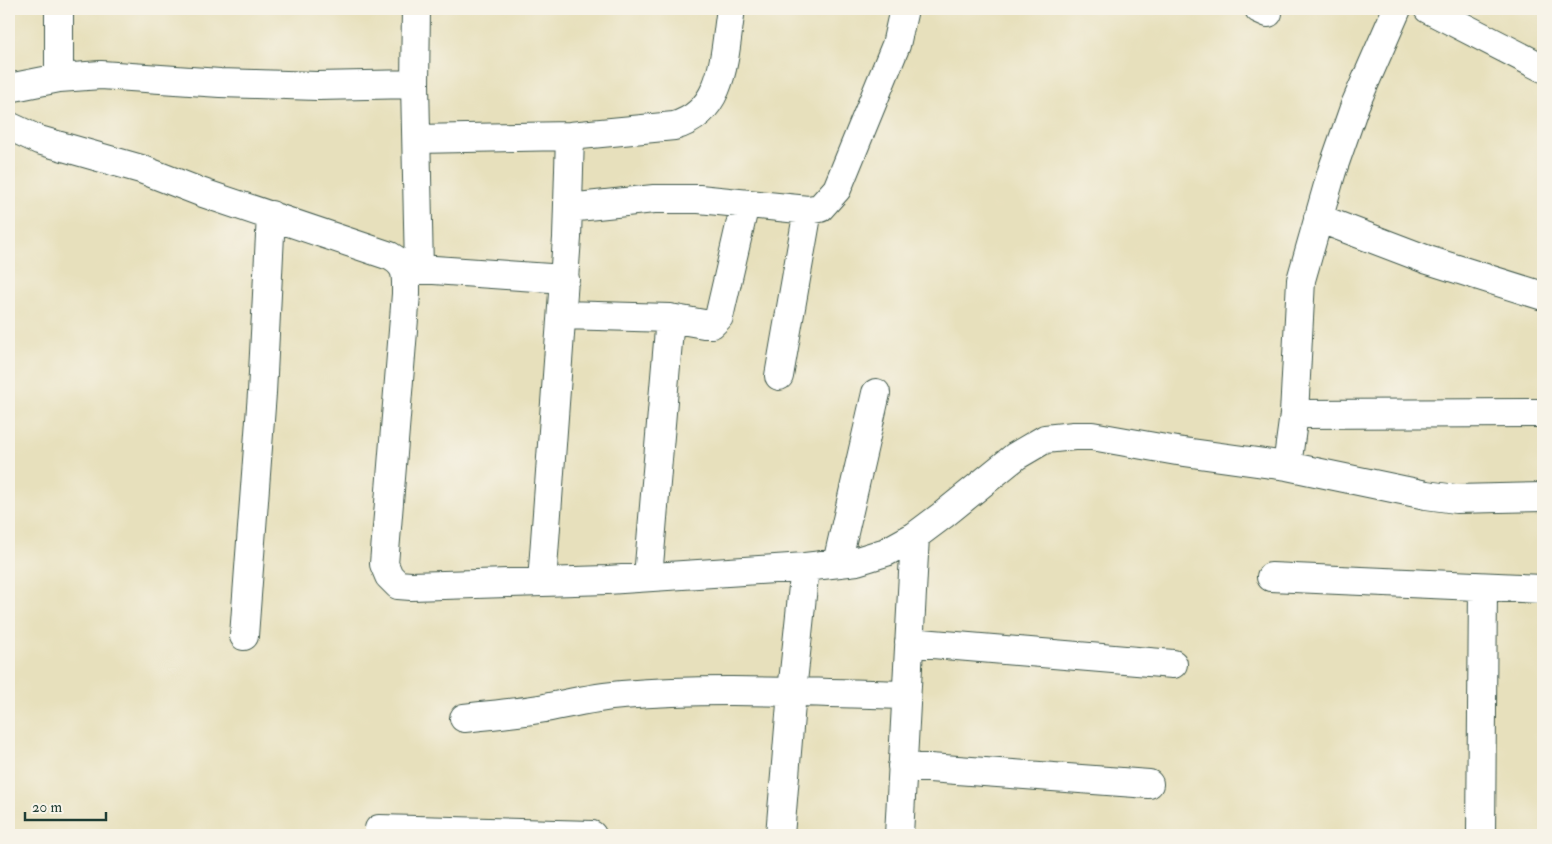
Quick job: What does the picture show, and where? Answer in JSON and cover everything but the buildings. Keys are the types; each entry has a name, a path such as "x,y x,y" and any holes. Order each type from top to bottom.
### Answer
{"street":[{"path":"59,9 59,78"},
{"path":"416,9 415,84 417,138 412,269 406,294 384,564 389,576 398,585 542,582 648,577 805,567 857,561 886,552 915,536 1016,456 1045,440 1074,436 1092,436 1177,451 1287,466 1426,495 1456,499 1543,497"},
{"path":"417,138 570,136 674,126 688,122 716,92 721,78 731,9"},
{"path":"568,208 654,199 699,199 808,210 820,208 837,189 896,45 904,9"},
{"path":"1287,466 1294,414 1301,280 1318,218 1355,105 1397,9"},
{"path":"1428,9 1543,68"},
{"path":"9,88 59,78 101,75 220,83 317,86 415,84"},
{"path":"9,126 39,140 141,169 203,193 390,256 412,269 565,279"},
{"path":"542,582 565,279 570,136"},
{"path":"562,315 670,318 712,324 719,317 745,204"},
{"path":"780,376 808,210"},
{"path":"244,636 262,393 271,215"},
{"path":"1318,218 1428,260 1543,296"},
{"path":"648,577 670,318"},
{"path":"837,563 876,393"},
{"path":"1294,414 1543,413"},
{"path":"900,835 915,536"},
{"path":"780,835 805,567"},
{"path":"1271,577 1543,589"},
{"path":"1482,835 1483,586"},
{"path":"909,642 1173,664"},
{"path":"464,718 540,709 620,695 706,691 906,695"},
{"path":"902,766 1149,784"},
{"path":"379,829 592,835"}]}
